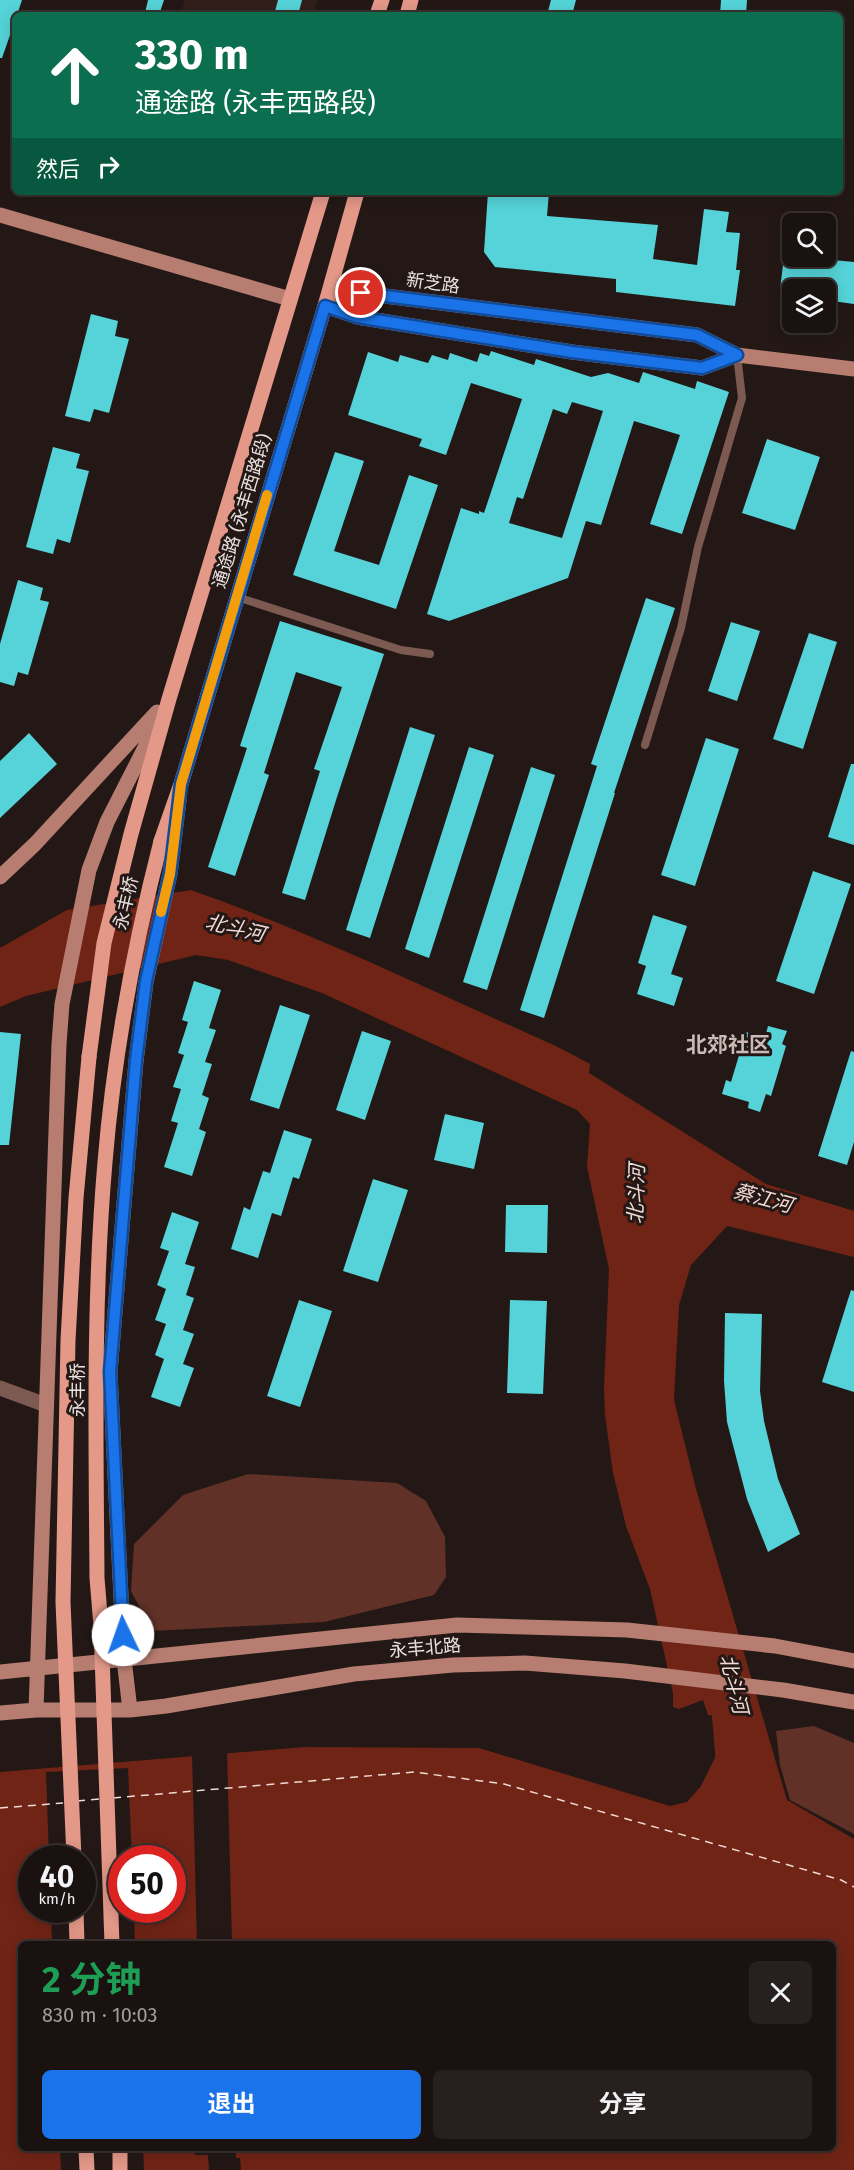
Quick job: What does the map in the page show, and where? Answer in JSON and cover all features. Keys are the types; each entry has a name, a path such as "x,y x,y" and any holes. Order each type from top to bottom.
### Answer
{"main road":[{"name":"通途路 (永丰西路段)","path":"131,834 169,699 321,195"},
{"name":"通途路 (永丰西路段)","path":"161,841 181,784 356,195"},
{"path":"0,215 290,299"},
{"name":"新芝路","path":"325,306 361,293 697,335 737,355 854,369"},
{"name":"新芝路","path":"325,306 357,317 572,352 702,368 737,355"},
{"path":"0,877 35,844 169,699"},
{"path":"36,1710 62,1004 89,870 107,822 169,699"},
{"path":"130,1710 124,1659 110,1372 136,1060 146,981 170,874 181,784"},
{"name":"永丰桥","path":"73,1845 63,1602 68,1340 73,1245 89,1057 104,943 131,834"},
{"name":"永丰桥","path":"112,1941 101,1626 97,1578 98,1282 105,1161 118,1048 140,922 161,841"},
{"name":"永丰北路","path":"0,1672 457,1625 627,1630 775,1646 854,1661"},
{"name":"永丰北路","path":"0,1713 36,1710 130,1710 354,1674 453,1665 525,1663 625,1671 783,1690 854,1702"},
{"path":"76,1923 77,1941"},
{"path":"86,2151 87,2170"},
{"path":"120,2151 120,2170"}],"street":[{"path":"0,1388 46,1405"}],"lane":[{"path":"645,745 683,620 698,547 742,398 737,355"},
{"path":"237,597 401,650 430,654"}],"shaded area":[{"path":"185,0 318,0 313,12 181,12"},
{"path":"248,1474 397,1483 426,1501 445,1537 446,1577 434,1595 324,1622 152,1631 131,1591 134,1544 183,1495"},
{"path":"814,1726 854,1743 854,1834 790,1800 780,1765 776,1731"}],"water":[{"name":"蔡江河","path":"191,890 330,945 558,1047 590,1064 589,1073 766,1184 854,1211 854,1257 727,1226 691,1265 679,1305 674,1400 696,1489 787,1800 854,1839 854,2170 0,2170 0,1772 305,1747 479,1748 670,1806 687,1802 701,1786 729,1729 728,1715 708,1715 703,1700 679,1709 673,1707 673,1693 650,1589 626,1526 613,1473 605,1415 609,1269 587,1167 590,1124 577,1110 322,993 228,960 196,955 26,996 0,1007 0,948 67,910"}],"pier":[{"path":"227,1750 232,1941 197,1941 192,1753"},
{"path":"128,1768 131,1845 108,1845 108,1923 134,1923 135,1941 52,1941 51,1923 96,1923 96,1845 49,1845 46,1772"},
{"path":"60,2151 143,2151 144,2170 61,2170"},
{"path":"195,2151 236,2151 236,2158 240,2158 241,2170 209,2170 208,2155 195,2155"}],"building":[{"path":"0,0 22,0 18,12 12,12 12,30 2,58 0,58"},
{"path":"148,0 164,0 160,12 145,12"},
{"path":"278,0 302,0 299,12 275,12"},
{"path":"551,0 576,0 573,12 548,12"},
{"path":"721,0 747,0 746,12 720,12"},
{"path":"488,195 549,195 547,216 658,225 653,259 697,265 704,209 729,212 726,232 740,233 736,270 740,270 735,306 616,292 616,279 495,267 484,252"},
{"path":"836,260 854,262 854,304 836,302 836,279 782,279 782,290 780,290 783,267 836,267"},
{"path":"91,314 118,321 115,336 129,339 109,413 94,409 90,422 65,416"},
{"path":"491,351 534,365 536,359 591,377 608,373 639,383 643,372 695,389 697,381 729,392 682,534 650,524 680,435 634,421 601,525 586,521 568,578 449,621 427,614 461,508 479,514 479,511 484,513 522,399 471,383 446,455 419,446 422,439 348,415 368,352 398,362 400,355 428,363 432,355 448,360 450,353 477,362 480,353 489,356","holes":["572,402 603,411 562,538 509,523 517,497 523,499 553,409 567,414"]},
{"path":"767,439 820,457 795,530 742,513"},
{"path":"53,447 80,454 76,468 89,471 70,543 57,539 53,554 26,547"},
{"path":"335,452 364,461 334,551 379,565 409,475 438,485 396,609 293,575"},
{"path":"18,580 43,588 40,600 49,602 28,675 18,672 14,686 0,682 0,644"},
{"path":"646,598 675,608 614,793 544,1018 520,1010 597,766 591,764"},
{"path":"280,621 384,654 305,900 282,893 320,771 314,769 342,687 296,672 264,773 269,775 235,876 208,867 247,748 240,746"},
{"path":"731,622 760,631 737,701 708,691"},
{"path":"809,633 837,642 803,749 773,739"},
{"path":"410,727 435,735 370,938 346,930"},
{"path":"29,733 57,764 0,818 0,761"},
{"path":"706,738 739,749 695,886 661,875"},
{"path":"469,747 494,755 429,958 405,949"},
{"path":"851,764 854,764 854,845 828,837"},
{"path":"531,767 555,775 487,990 463,982"},
{"path":"813,871 851,884 814,994 776,981"},
{"path":"653,915 687,926 671,974 683,978 674,1006 637,994 646,966 638,963"},
{"path":"194,981 221,990 209,1028 216,1030 205,1062 212,1064 202,1095 209,1098 199,1129 206,1132 192,1176 164,1167 178,1123 171,1121 181,1089 173,1087 184,1055 178,1053 188,1022 182,1020"},
{"path":"280,1005 310,1015 279,1109 250,1100"},
{"path":"768,1026 787,1031 782,1044 786,1046 771,1096 766,1094 760,1112 748,1108 749,1102 722,1094 726,1080 731,1082 746,1032 765,1038"},
{"path":"362,1031 391,1041 365,1120 336,1110"},
{"path":"0,1032 21,1034 9,1145 0,1145"},
{"path":"851,1051 854,1052 854,1142 847,1165 818,1156"},
{"path":"445,1114 484,1123 474,1169 434,1160"},
{"path":"284,1130 312,1139 299,1179 293,1177 281,1216 272,1213 258,1258 231,1249 244,1207 250,1210 263,1171 270,1173"},
{"path":"373,1179 408,1190 378,1282 343,1271"},
{"path":"506,1205 548,1205 547,1253 505,1252"},
{"path":"172,1212 199,1222 185,1264 195,1267 186,1295 194,1298 183,1330 194,1334 183,1364 194,1368 180,1407 151,1397 164,1359 155,1355 166,1324 155,1320 166,1289 157,1285 169,1251 160,1248"},
{"path":"851,1290 854,1291 854,1392 822,1382"},
{"path":"299,1300 332,1311 300,1407 267,1396"},
{"path":"510,1300 547,1301 543,1394 507,1393"},
{"path":"725,1313 762,1314 760,1391 764,1421 778,1479 800,1534 768,1552 747,1499 727,1422 724,1381"}],"waterway":[{"name":"北斗河","path":"714,1692 721,1716 725,1765"}],"ferry route":[{"path":"113,1798 414,1772 504,1784 841,1880 854,1887"},
{"path":"77,1801 99,1799"},
{"path":"0,1808 63,1803"}],"slow traffic":[{"path":"161,912 170,874 181,784 267,495"}],"district":[{"name":"北郊社区","path":"728,1045"}],"route":[{"path":"123,1635 110,1372 136,1060 146,981 170,874 181,784 325,306 357,317 572,352 702,368 737,355 697,335 361,293"}]}
